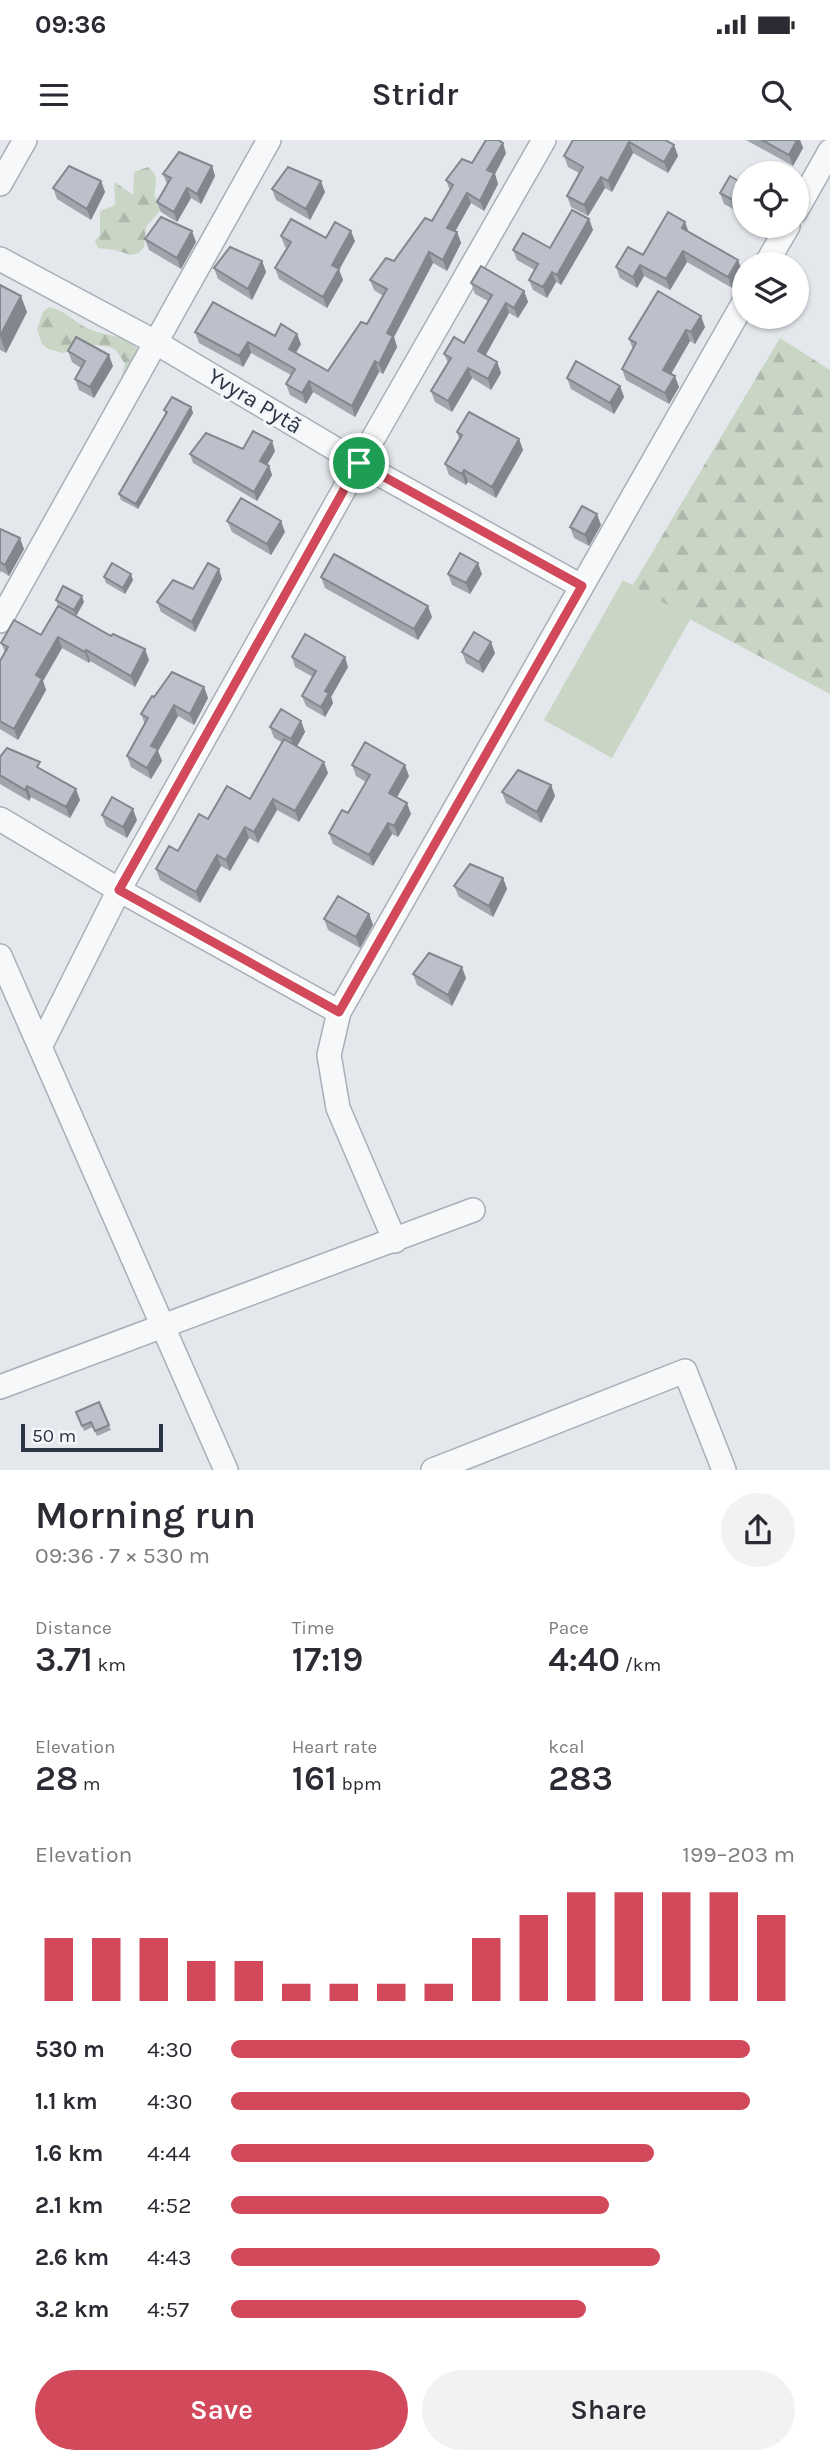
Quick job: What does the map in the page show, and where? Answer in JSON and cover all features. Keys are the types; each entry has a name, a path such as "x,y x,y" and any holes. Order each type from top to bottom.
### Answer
{"street":[{"path":"0,184 25,140"},
{"path":"0,621 269,140"},
{"path":"40,1047 119,890 544,140"},
{"path":"809,188 830,152"},
{"name":"Yvyra Pytã","path":"0,259 155,342 359,463 582,586"},
{"path":"395,1241 338,1108 329,1055 339,1012 732,323"},
{"path":"0,819 119,890 339,1012"},
{"path":"0,956 226,1470"},
{"path":"0,1387 473,1210"},
{"path":"433,1470 484,1461 685,1371 724,1470"}],"green space":[{"path":"148,167 155,176 154,195 163,207 146,227 144,247 139,253 131,255 98,248 95,241 100,235 100,211 115,205 115,182 133,195 134,172"},
{"path":"49,307 63,312 91,330 123,339 137,348 142,356 126,381 121,379 125,364 116,350 86,344 63,353 48,349 42,344 37,329 43,312"},
{"path":"780,338 830,370 830,694 631,588"},
{"path":"623,580 691,618 612,758 544,720"}],"building":[{"path":"486,140 503,143 487,170 494,173 480,201 467,193 447,228 457,232 443,260 429,252 387,333 393,336 379,364 375,361 352,406 309,381 302,393 286,384 295,369 248,342 239,356 195,332 213,302 275,336 281,324 297,334 289,349 328,371 361,322 367,324 387,289 370,280 386,258 394,261 425,218 432,221 453,185 446,180 462,159 472,163"},
{"path":"573,140 665,140 674,145 664,162 629,142 608,181 601,177 584,205 567,196 583,167 564,156"},
{"path":"762,140 797,140 789,155"},
{"path":"179,152 212,166 197,194 187,188 174,212 157,202 171,178 163,174"},
{"path":"69,166 101,181 87,209 53,188"},
{"path":"288,167 321,181 306,209 272,189"},
{"path":"730,176 732,177 732,200 720,193"},
{"path":"572,210 589,219 557,275 552,272 543,287 529,280 538,264 513,250 523,233 550,248"},
{"path":"668,212 685,222 682,228 732,257 732,270 728,277 683,251 666,279 640,265 633,277 616,267 628,247 643,255"},
{"path":"161,217 192,231 177,258 145,239"},
{"path":"291,219 326,238 335,222 351,231 332,265 339,269 323,297 275,268 291,242 281,236"},
{"path":"230,247 262,261 248,289 214,268"},
{"path":"481,266 524,291 514,308 506,303 478,351 497,362 488,379 468,368 448,401 431,391 451,358 444,354 454,337 464,343 492,295 471,283"},
{"path":"0,285 21,296 0,336"},
{"path":"658,291 701,316 691,332 686,330 663,370 675,376 665,393 622,369 636,343 629,339"},
{"path":"76,337 109,355 90,387 75,379 85,361 68,351"},
{"path":"576,361 620,386 610,403 567,378"},
{"path":"172,397 191,407 136,504 119,494 167,412 164,410"},
{"path":"469,412 519,439 492,487 464,470 462,474 445,464 462,435 457,432"},
{"path":"253,431 272,441 260,461 269,466 254,492 190,454 206,433 243,449"},
{"path":"241,498 281,521 267,544 227,521"},
{"path":"582,506 597,514 585,535 570,527"},
{"path":"0,529 20,538 5,565 0,562"},
{"path":"460,553 478,563 466,583 448,574"},
{"path":"334,554 428,606 414,629 321,577"},
{"path":"112,563 131,574 123,588 104,577"},
{"path":"208,563 219,569 192,622 157,602 173,580 193,589"},
{"path":"63,586 82,596 74,610 56,600"},
{"path":"58,606 111,636 113,634 145,649 131,676 58,637 36,675 42,679 14,729 0,721 0,661 8,647 1,643 14,620 41,635"},
{"path":"474,632 491,642 479,662 462,652"},
{"path":"305,634 345,657 325,691 329,693 321,707 302,696 316,671 292,657"},
{"path":"172,672 204,687 190,714 174,705 151,746 158,749 147,768 127,756 148,718 141,714"},
{"path":"281,709 301,721 291,739 270,727"},
{"path":"284,739 324,762 295,811 273,799 254,832 245,827 226,860 217,855 196,892 156,869 169,846 178,851 199,814 208,819 227,786 250,799"},
{"path":"365,742 405,765 389,793 407,803 394,826 388,823 369,855 329,833 342,810 348,813 370,775 352,765"},
{"path":"7,748 40,762 37,767 76,789 66,807 27,786 25,790 0,775 0,757"},
{"path":"518,770 551,785 537,812 502,792"},
{"path":"112,797 133,809 123,827 102,815"},
{"path":"470,864 503,878 489,906 454,886"},
{"path":"338,896 369,914 356,937 324,919"},
{"path":"429,953 462,967 448,995 413,974"},
{"path":"99,1402 109,1425 95,1431 91,1422 82,1426 76,1412"}],"route":[{"path":"359,463 582,586 339,1012 119,890 359,463"}]}
